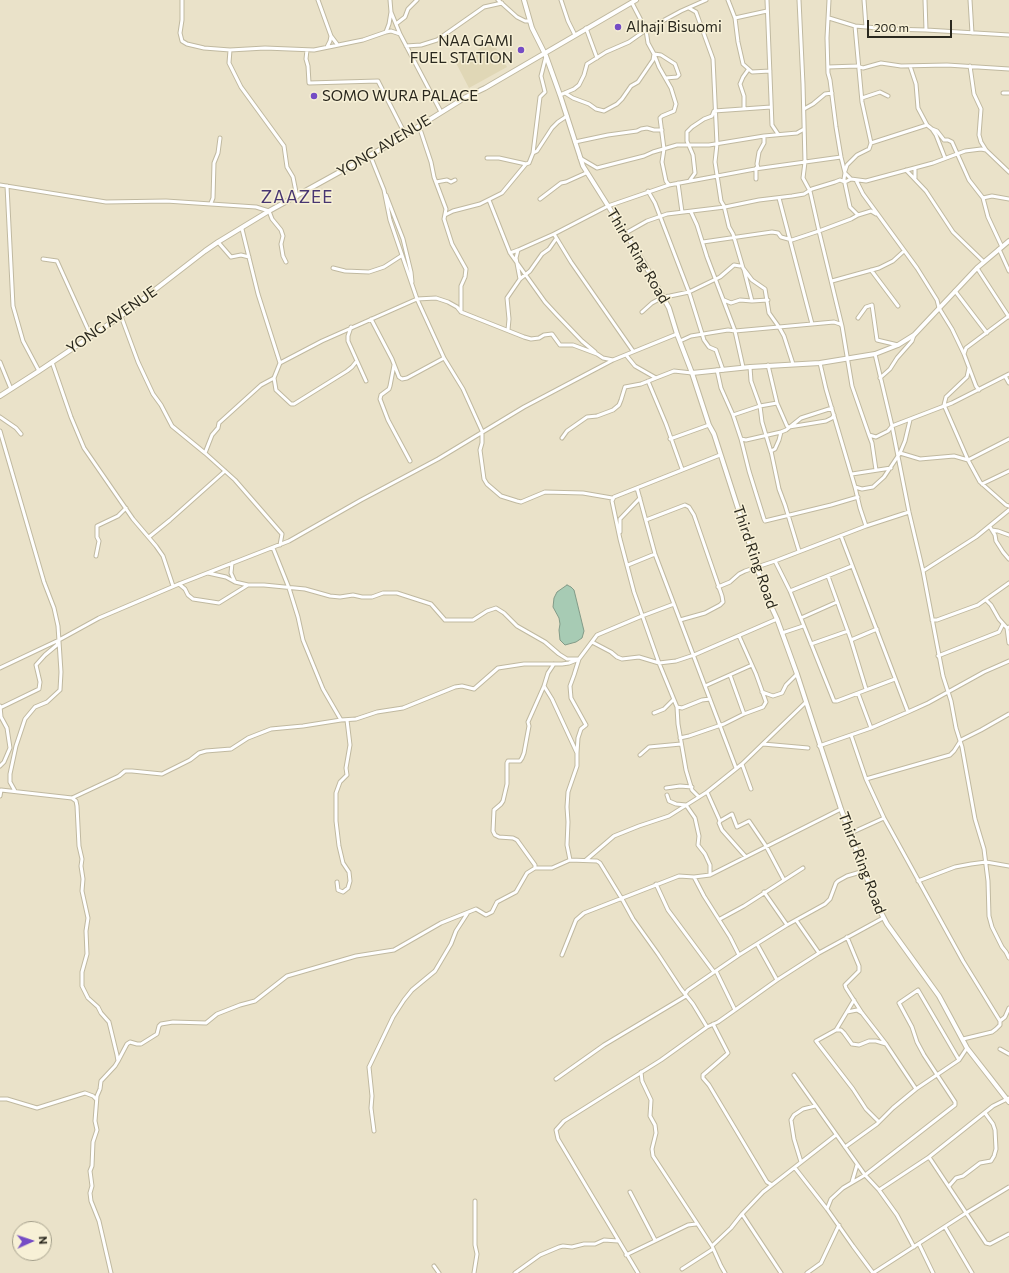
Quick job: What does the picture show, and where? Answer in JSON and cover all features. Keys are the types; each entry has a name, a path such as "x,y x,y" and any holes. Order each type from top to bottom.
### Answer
{"street":[{"path":"182,0 182,20 180,33 182,41 187,44 204,48 230,50 264,48 307,50 326,48 337,44 362,40 391,31 400,34"},
{"path":"318,0 330,36 337,44"},
{"path":"386,32 391,12 390,0"},
{"path":"396,24 405,17 408,9 417,0"},
{"path":"498,0 517,17 525,21 530,21"},
{"name":"Third Ring Road","path":"524,0 530,21 560,95 586,173 644,263 669,308 709,425 714,434 756,567 797,674 819,746 841,809 883,918 939,996 967,1048 1008,1100"},
{"path":"561,0 568,21 575,35"},
{"path":"560,95 574,89 579,85 587,64 618,46 629,42 646,30 706,0"},
{"path":"728,0 735,18 743,64 752,72 770,71"},
{"path":"767,0 772,125 778,134"},
{"path":"799,0 804,109 805,162 803,178 810,191 818,231 832,281 842,326 852,386 872,443 876,470"},
{"path":"829,0 827,38 828,68 841,157 845,172 852,179 866,181 915,168 975,149 986,150"},
{"path":"864,0 866,27"},
{"path":"925,0 926,30"},
{"path":"970,0 972,33"},
{"path":"634,1 646,30 648,44 671,88 676,106 674,111 661,116 664,149 662,162 666,181 669,185"},
{"name":"YONG AVENUE","path":"0,396 121,316 218,242 269,211 297,197 370,155 441,112 545,55 586,28 634,1"},
{"path":"406,46 421,45 437,40 484,7 502,3"},
{"path":"698,4 696,12 713,59 714,111 717,144 715,153 721,201 725,207 729,227 733,234 743,266 752,301"},
{"path":"689,8 696,12"},
{"path":"735,18 767,11"},
{"path":"391,12 400,34 441,112"},
{"path":"828,18 855,26 1009,35"},
{"path":"855,26 862,98 871,143 869,149 857,155 847,165 844,175 850,207 858,215"},
{"path":"586,28 598,58"},
{"path":"326,48 330,41 330,36"},
{"path":"230,50 230,63 241,87 284,146 287,167 293,177 297,197"},
{"path":"307,50 306,59 309,83 378,81 405,134"},
{"path":"654,54 661,55 675,64 679,75 677,77 666,78"},
{"path":"565,93 572,98 590,104 596,109 604,111 617,104 631,86 638,82 650,65 654,54"},
{"path":"446,215 453,211 480,204 502,193 526,164 532,160 540,97 544,92 541,76 545,55"},
{"path":"828,68 863,68 881,63 910,66 970,66 1009,69"},
{"path":"910,66 916,84 918,108 927,125 937,131 944,140 952,142 970,180 983,198 988,217 1009,271"},
{"path":"970,66 974,94 981,109 979,135 981,142 986,150 1009,172"},
{"path":"744,108 744,96 740,84 748,70"},
{"path":"862,98 880,92 888,96"},
{"path":"804,109 826,94 832,93"},
{"path":"1003,93 1009,93"},
{"path":"714,111 771,107"},
{"path":"690,180 695,173 693,155 687,141 687,132 700,122 712,116 714,111"},
{"path":"533,153 537,151 558,122 567,116"},
{"path":"871,143 927,125"},
{"path":"419,126 446,209 444,219 452,244 466,269 465,277 461,286 461,312"},
{"path":"575,142 647,128 662,130"},
{"path":"580,158 597,168 644,156 677,145 689,146 717,144 778,134 796,133 804,129"},
{"path":"932,129 945,158"},
{"path":"796,133 804,139"},
{"path":"756,178 758,152 764,143 764,136"},
{"path":"211,203 213,198 214,162 218,153 220,138"},
{"path":"370,155 403,239 411,272 413,288"},
{"path":"510,253 554,234 608,206 669,185 757,168 841,157"},
{"path":"487,158 499,158 526,164"},
{"path":"915,168 915,178"},
{"path":"906,170 926,191 953,232 984,262"},
{"path":"540,200 560,183 566,182 586,173"},
{"path":"624,234 647,221 667,214 725,207 759,200 804,194 812,189 840,180 845,182 852,179"},
{"path":"436,182 447,180 451,182 455,180"},
{"path":"856,180 872,206 917,268 937,300 939,308 952,329 964,354 978,390"},
{"path":"678,183 682,212"},
{"path":"0,185 106,202 166,201 256,207 269,211 272,219 282,230 283,236 281,244 283,256 286,262"},
{"path":"7,186 13,306 23,341 39,371"},
{"path":"384,190 390,220 401,256 417,298 444,358 463,390 482,431 482,443 480,450 484,479 490,488 501,496 521,502 545,492 583,494 612,498 720,455"},
{"path":"648,192 655,203 689,292 704,340 709,347 716,350 723,370"},
{"path":"983,198 992,196 1009,199"},
{"path":"213,198 219,204"},
{"path":"779,198 812,324"},
{"path":"489,200 510,253 526,275 557,315 582,341 603,358 613,360"},
{"path":"871,211 872,206"},
{"path":"703,242 772,232 781,237 792,240 871,211 878,214"},
{"path":"690,212 697,225 715,279 735,331 743,367"},
{"path":"242,228 258,294 280,363 274,378 276,390 291,404 294,404 347,371 356,362"},
{"path":"554,234 579,274 633,351"},
{"path":"508,330 509,319 507,298 520,279 526,275 556,239"},
{"path":"562,438 567,431 587,417 597,416 613,410 621,400 625,387 636,385 674,372 820,363 875,354 898,345 914,335 977,268 1009,241"},
{"path":"218,242 231,257 242,254 249,257"},
{"path":"518,250 516,260 520,279"},
{"path":"832,281 871,270 893,261 904,252"},
{"path":"333,268 345,271 369,272 384,267 401,256"},
{"path":"43,259 57,261 91,336"},
{"path":"642,312 663,296 689,292 720,277 734,265 743,266"},
{"path":"743,266 752,280 765,289 769,313 784,336 793,364"},
{"path":"964,354 966,348 1009,316 977,268"},
{"path":"871,270 898,306"},
{"path":"955,291 987,333"},
{"path":"280,363 352,327 417,298 436,298 448,302 461,312 524,337 531,339 552,334 560,345 573,345 598,354"},
{"path":"724,300 731,303 740,300 768,300"},
{"path":"858,318 866,307 872,305 877,340 898,345"},
{"path":"121,316 138,362 167,419 172,426 235,480 282,534 280,545"},
{"path":"371,319 392,359 399,377 404,380 444,358"},
{"path":"680,341 686,337 728,330 735,331 834,322 842,326"},
{"path":"352,327 348,336 348,341 356,362 366,381"},
{"path":"0,668 59,640 99,618 173,586 289,541 361,500 438,459 524,407 613,360 677,334"},
{"path":"880,378 890,369 897,358 912,341 914,335"},
{"path":"875,354 899,455 909,512 923,571 938,656 960,740 975,820 986,862 989,916 992,927 1009,958"},
{"path":"626,356 635,366 656,378"},
{"path":"0,362 11,389"},
{"path":"52,362 71,417 84,448 140,528 149,537 163,556 173,586"},
{"path":"820,363 826,389 856,487 866,526"},
{"path":"394,365 389,389 383,392 380,399 388,420 410,461"},
{"path":"768,366 777,403 787,426 789,427"},
{"path":"750,367 751,381 760,406 762,422 775,465 779,489 789,516 799,551"},
{"path":"969,368 964,380 946,397 944,406 974,472 982,484 1006,506 1009,506"},
{"path":"717,370 721,388 733,415 741,439 764,519 768,521 858,497"},
{"path":"869,435 876,437 888,431 892,426 952,403 1007,375 1009,384"},
{"path":"205,453 212,436 223,418 261,385 274,378"},
{"path":"648,381 666,424 670,439 682,469"},
{"path":"733,415 760,406 777,403"},
{"path":"741,439 746,440 781,432 801,418 832,408"},
{"path":"789,427 798,427 826,421 834,415"},
{"path":"0,417 16,428 21,434"},
{"path":"856,487 862,489 873,487 878,484 891,468 905,441 910,420"},
{"path":"670,439 709,425"},
{"path":"0,431 44,582 54,608 58,626 61,672 60,690 47,702 35,707 25,719 10,774 10,782 15,791"},
{"path":"771,454 771,451 775,448 779,440 781,432"},
{"path":"899,455 920,459 954,456 968,460 1009,439"},
{"path":"742,445 746,440"},
{"path":"852,474 891,468"},
{"path":"149,537 225,471"},
{"path":"982,484 1009,471"},
{"path":"637,488 656,554 736,768"},
{"path":"612,498 620,539 642,616 673,700 677,707 680,738 686,770 692,788 699,797"},
{"path":"620,539 620,519 640,498"},
{"path":"646,520 684,505 689,507 694,515 723,602 705,613 680,620"},
{"path":"96,556 99,541 96,537 97,526 118,516 126,508"},
{"path":"923,571 991,528 1009,510"},
{"path":"718,587 730,582 745,571 866,526 909,512"},
{"path":"991,528 1009,535"},
{"path":"991,528 996,541 1009,559"},
{"path":"841,536 908,712"},
{"path":"272,548 289,588 303,640 323,689 340,720"},
{"path":"628,565 656,554"},
{"path":"775,561 790,591 834,701 896,679"},
{"path":"232,563 232,573 235,582"},
{"path":"790,591 852,566"},
{"path":"208,573 226,577 235,582 248,586 304,589 330,596 340,597 353,595 372,597 384,593 398,593 431,604 445,620 473,620 487,611 496,608 504,613 517,626 544,642 563,657 567,659 579,659"},
{"path":"828,576 848,631 866,689"},
{"path":"932,620 937,620 978,605 1009,583"},
{"path":"178,584 185,589 188,596 193,599 219,603 248,586"},
{"path":"986,600 1003,624 1008,628 1009,643"},
{"path":"801,618 837,602"},
{"path":"570,860 567,845 568,792 577,766 578,738 581,729 586,725 571,698 570,686 579,659 597,635 674,604"},
{"path":"592,642 611,652 616,657 622,659 639,657 659,663 676,661 694,655 777,620"},
{"path":"938,656 999,632 1003,624"},
{"path":"782,633 803,626"},
{"path":"851,640 877,629"},
{"path":"811,644 848,631"},
{"path":"680,738 720,725 763,707 766,702 739,636"},
{"path":"0,766 4,762 10,748 7,728 1,718 0,707 39,689 40,682 36,665 57,645 59,640"},
{"path":"0,796 1,790 72,798 119,776 125,771 162,774 190,760 202,752 231,749 248,738 271,729 356,719 377,712 403,708 455,687 462,686 474,689 498,668 524,664 562,664 579,659"},
{"path":"819,746 871,728 908,712 984,672 1009,661"},
{"path":"535,868 535,865 517,840 495,835 493,831 493,820 494,810 503,800 507,784 507,762 520,761 522,758 529,726 528,722 544,686 548,673 554,664"},
{"path":"705,686 752,665"},
{"path":"762,692 773,696 782,693 797,674"},
{"path":"730,675 744,714"},
{"path":"544,686 552,699 577,753"},
{"path":"858,693 871,728"},
{"path":"677,707 682,708 702,700 710,699"},
{"path":"654,713 664,709 673,700"},
{"path":"585,861 614,836 669,816 707,792 742,764 806,702"},
{"path":"866,779 944,757 954,751 960,740 1009,714"},
{"path":"337,882 338,890 343,892 348,888 350,881 350,872 343,864 336,821 336,793 340,782 347,775 346,768 350,745 347,720"},
{"path":"851,735 866,779 884,818 963,961 1000,1021"},
{"path":"640,755 649,747 681,744"},
{"path":"763,744 808,748"},
{"path":"742,764 751,789"},
{"path":"666,788 680,786 692,788"},
{"path":"707,792 720,821 719,823 722,830 746,857"},
{"path":"667,795 669,801 676,804 686,805"},
{"path":"72,798 76,801 77,806 79,846 82,859 82,891 88,918 86,931 87,954 82,972 82,986 88,998 98,1007 101,1014 109,1022 118,1055 118,1061"},
{"path":"686,805 694,818 699,836 698,845 705,854 710,865 710,875"},
{"path":"562,955 576,920 584,914 679,876 694,877 710,875 841,809"},
{"path":"720,821 732,814 737,827 749,821 766,846 784,880"},
{"path":"851,834 884,818"},
{"path":"111,1273 99,1222 91,1201 90,1193 92,1186 90,1171 92,1166 93,1142 97,1130 95,1121 96,1099 101,1081 113,1070 126,1044 130,1042 141,1044 157,1034 161,1024 173,1022 206,1023 217,1014 255,1001 287,976 356,956 394,950 441,923 476,910 486,915 492,912 496,902 516,892 527,873 535,868 552,868 570,860 600,862 632,919 707,1027"},
{"path":"918,881 955,867 986,862 1009,866"},
{"path":"720,919 744,906 803,868"},
{"path":"556,1079 604,1045 686,995 688,990 739,955 787,925 825,904 830,899 838,881 847,876 864,871"},
{"path":"694,877 704,896 720,919 739,955"},
{"path":"656,884 668,910 715,972 735,1010"},
{"path":"764,892 787,925"},
{"path":"374,1131 369,1067 393,1017 412,990 435,971 451,944 456,931 467,914"},
{"path":"638,1273 626,1255 583,1178 558,1139 556,1130 564,1121 735,1010 777,980 819,953 883,918"},
{"path":"796,920 819,953"},
{"path":"847,937 859,966 859,971 845,985 916,1089"},
{"path":"758,944 777,980"},
{"path":"827,1209 831,1199 843,1188 865,1175 954,1107 956,1102 917,1042 912,1027 899,1002 918,990 959,1060"},
{"path":"854,1000 836,1030 817,1040 816,1043 853,1089 866,1109 879,1122"},
{"path":"963,1039 992,1032 1000,1025 1000,1021 1005,1017 1009,1008"},
{"path":"847,1012 857,1010 862,1012"},
{"path":"713,1024 728,1052 703,1075 703,1078 709,1085 767,1182 772,1185"},
{"path":"836,1030 841,1030 844,1032 852,1044 859,1045 869,1041 876,1041 886,1044"},
{"path":"845,1147 879,1122 916,1089 959,1060 967,1048"},
{"path":"1000,1049 1009,1054"},
{"path":"641,1072 642,1081 651,1100 650,1116 656,1129 652,1149 653,1156 712,1248 725,1273"},
{"path":"794,1075 865,1175 879,1190 897,1215 914,1247"},
{"path":"0,1099 7,1099 37,1108 85,1093 89,1093 96,1099"},
{"path":"879,1190 930,1157 993,1106 1008,1100"},
{"path":"801,1162 794,1139 791,1120 794,1115 804,1109 815,1106"},
{"path":"949,1186 956,1178 963,1176 980,1163 991,1161 994,1156 996,1149 996,1130 985,1113"},
{"path":"682,1269 712,1248 763,1192 836,1135"},
{"path":"930,1157 977,1230 988,1244 1009,1234"},
{"path":"852,1182 858,1165"},
{"path":"795,1168 839,1225 873,1273 1009,1187"},
{"path":"630,1192 655,1240"},
{"path":"474,1273 477,1254 475,1245 475,1201"},
{"path":"742,1214 781,1273"},
{"path":"626,1255 688,1225 696,1224"},
{"path":"807,1273 822,1263 839,1225"},
{"path":"945,1227 972,1273"},
{"path":"514,1273 540,1255 559,1247 595,1244 604,1240 618,1241"},
{"path":"919,1244 933,1273"},
{"path":"434,1266 439,1273"}],"shaded area":[{"path":"491,42 507,67 469,88 456,63"},
{"path":"567,585 574,590 584,631 582,638 576,642 565,645 560,640 559,618 553,607 554,598 557,592"}],"place":[{"name":"Alhaji Bisuomi","path":"618,27"},
{"name":"NAA GAMI FUEL STATION","path":"521,50"},
{"name":"SOMO WURA PALACE","path":"314,96"}],"district":[{"name":"ZAAZEE","path":"297,197"}]}
